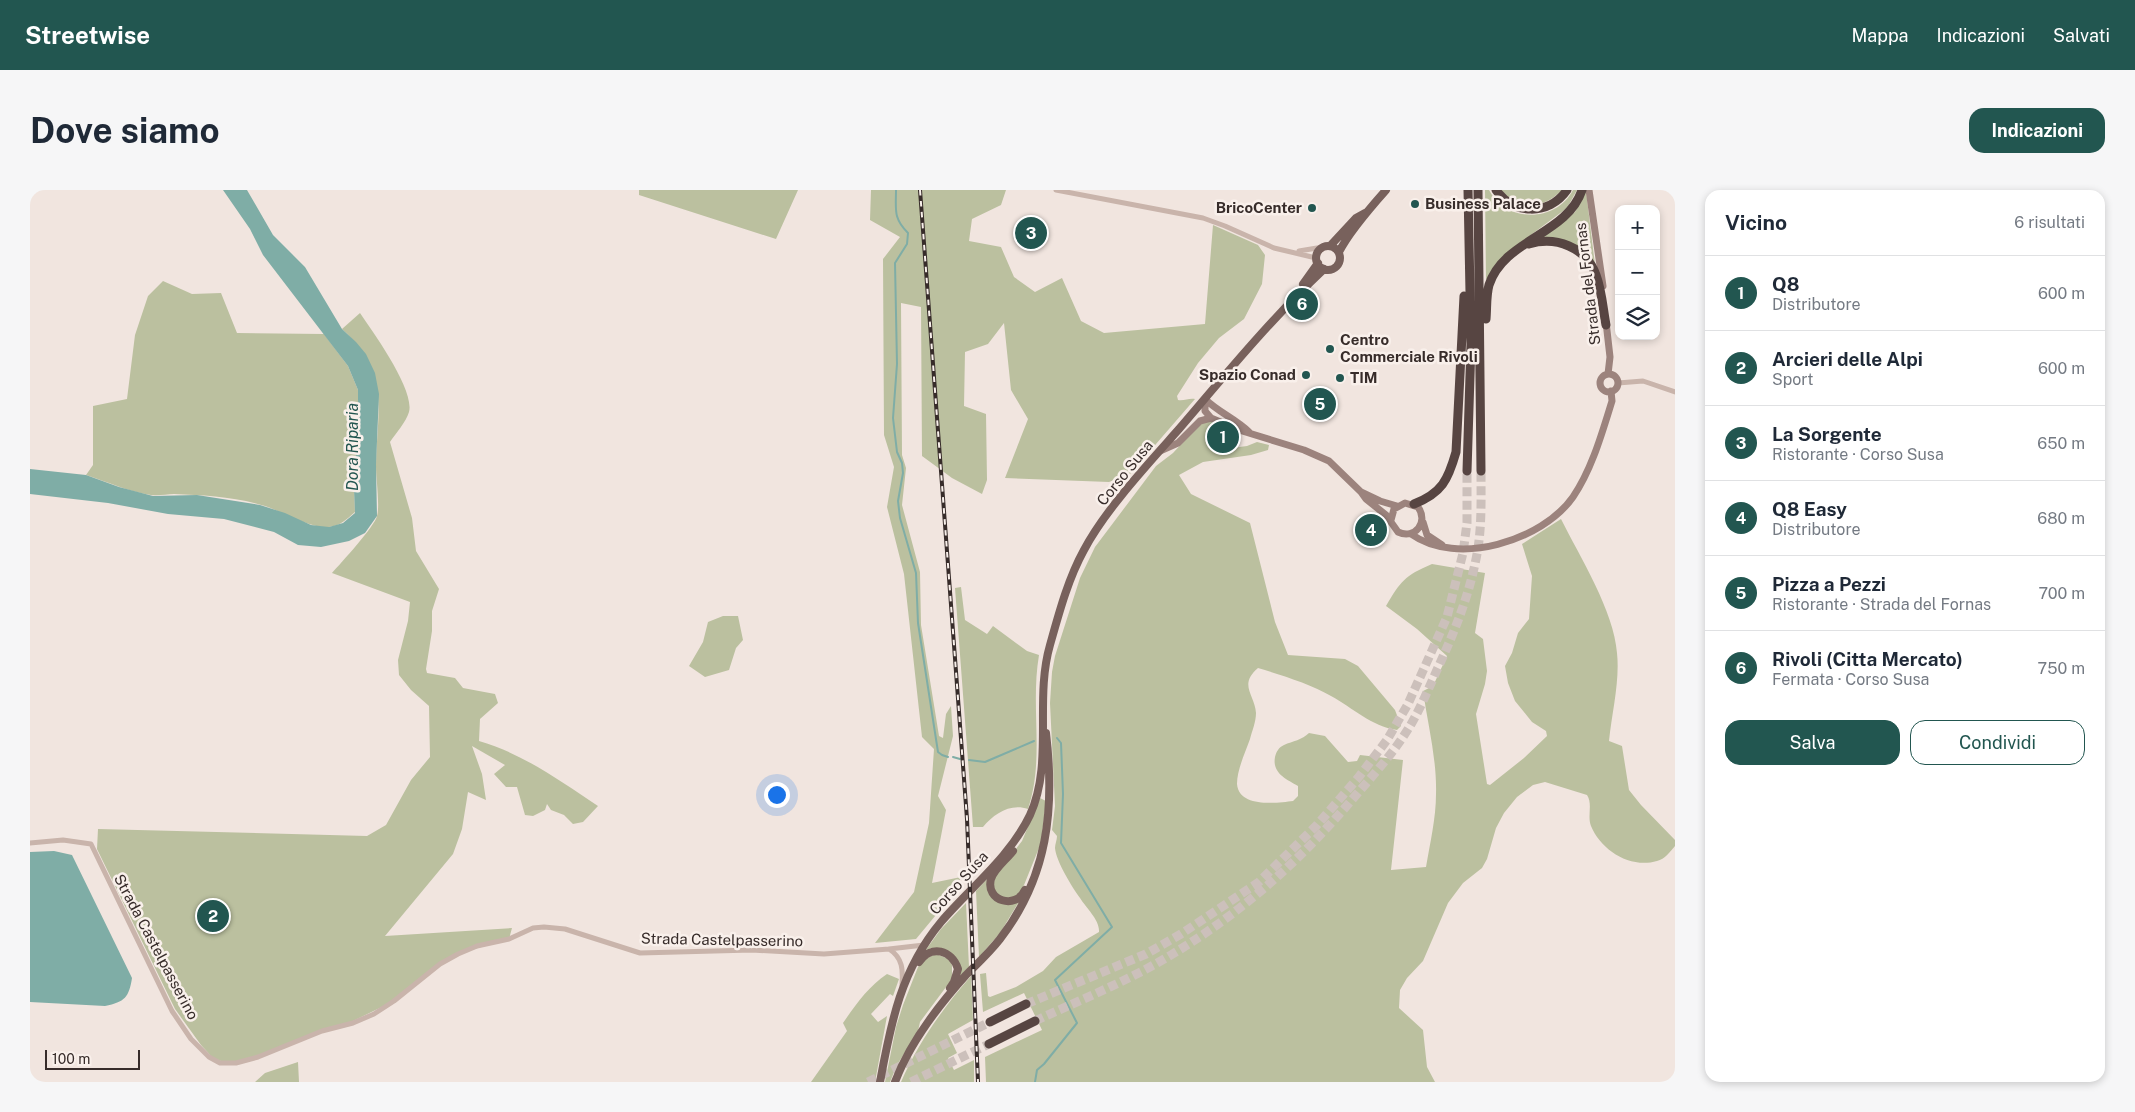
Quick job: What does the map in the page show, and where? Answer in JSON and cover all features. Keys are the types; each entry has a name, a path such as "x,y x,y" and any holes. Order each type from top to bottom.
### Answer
{"highway":[{"path":"1467,471 1470,393 1468,190"},
{"path":"1478,190 1482,471"},
{"path":"1496,190 1508,203 1527,210 1547,207 1556,202 1567,190"},
{"path":"1482,404 1487,382 1488,290 1499,266 1524,245 1566,215 1577,202 1582,190"},
{"path":"1524,245 1537,241 1553,241 1570,246 1584,257 1596,274 1606,325"},
{"path":"1414,504 1437,493 1450,471 1456,452 1464,298 1470,274"},
{"path":"990,1022 1026,1004"},
{"path":"989,1044 1035,1021"}],"main road":[{"path":"1366,212 1356,218 1318,252 1317,260 1324,269 1331,269 1337,265 1340,259 1339,252 1344,242 1366,212 1386,190"},
{"path":"1326,246 1339,252"},
{"name":"Corso Susa","path":"1295,296 1317,260"},
{"name":"Corso Susa","path":"880,1082 893,1015 902,987 924,945 942,921 1006,851 1022,829 1033,808 1040,784 1043,675 1052,638 1072,578 1084,550 1100,525 1159,451 1295,296 1324,269"},
{"name":"Corso Susa","path":"895,1082 909,1052 928,1023 954,989 994,946 1009,926 1027,895 1042,852 1049,820 1049,757 1042,701"},
{"path":"1022,829 1016,847 992,877 990,887 996,897 1009,902 1021,897 1035,863 1042,852"},
{"path":"902,987 910,980 920,961 928,953 941,951 953,959 958,969 957,976 933,1008 928,1023"}],"street":[{"path":"1056,190 1203,218 1274,248 1296,252 1317,260"},
{"name":"Strada del Fornas","path":"1589,190 1610,357 1608,374"},
{"path":"1296,252 1326,246"},
{"path":"1608,374 1614,375 1618,383 1617,387 1611,391 1605,390 1601,385 1603,377 1608,374"},
{"path":"1618,383 1643,381 1675,392"},
{"path":"1204,399 1205,411 1211,418 1322,457 1338,468 1361,492 1366,500 1382,511 1398,532 1411,534 1430,544 1466,548 1504,543 1532,531 1562,509 1573,497 1588,468 1612,401 1611,391"},
{"path":"1204,399 1214,409 1249,432"},
{"path":"1159,451 1178,443 1200,421 1211,418"},
{"path":"1361,492 1380,501 1397,506"},
{"path":"1390,520 1392,512 1397,506 1405,503 1414,504 1420,511 1428,534 1442,546"},
{"path":"1411,534 1419,529 1422,521"},
{"name":"Strada Castelpasserino","path":"30,843 63,840 91,844 172,1011 191,1039 209,1057 220,1063 236,1064 258,1057 322,1031 353,1023 374,1014 394,1001 434,968 458,954 477,946 509,938 533,928 565,929 640,953 752,950 824,954 924,945"},
{"path":"889,949 900,958 903,973 902,987"}],"green space":[{"path":"639,190 798,190 776,239 639,195"},
{"path":"871,190 1006,190 1001,205 972,219 969,241 1001,247 1014,277 1035,292 1062,278 1081,321 1104,333 1205,324 1213,225 1258,245 1265,255 1262,284 1244,319 1219,338 1198,363 1177,396 1178,400 1195,399 1130,474 1109,482 1005,478 1028,419 1011,390 1004,323 988,344 965,352 964,406 986,414 987,480 982,494 952,478 922,456 921,307 901,303 902,455 906,468 902,505 920,572 921,625 939,736 943,738 946,714 951,706 953,736 938,796 946,810 932,883 961,877 955,892 916,939 875,943 914,892 929,823 934,749 922,737 904,574 887,507 894,467 884,435 883,259 900,237 870,220"},
{"path":"1485,190 1489,190 1497,201 1507,209 1531,215 1555,209 1565,201 1573,190 1577,190 1567,208 1509,251 1486,280"},
{"path":"1500,190 1562,190 1547,201 1531,205 1515,201"},
{"path":"1586,191 1595,265 1572,244 1559,239 1542,237 1575,212"},
{"path":"163,281 192,294 221,293 237,333 324,334 348,366 358,390 358,447 353,467 355,512 346,520 340,524 322,527 243,500 197,495 143,494 86,475 93,465 93,406 127,399 135,335 148,296"},
{"path":"360,313 392,361 406,390 409,402 408,416 390,442 412,518 416,551 439,589 432,611 432,631 427,673 455,678 463,688 495,694 498,703 480,719 479,741 495,746 526,761 598,806 583,822 573,824 564,815 551,810 547,804 545,810 533,816 525,815 517,787 506,787 494,774 505,765 472,746 482,774 486,800 468,792 462,829 453,854 385,936 512,928 509,939 454,955 396,1000 349,1023 320,1031 257,1058 225,1063 212,1057 175,1009 97,849 98,829 367,836 386,825 411,780 430,757 429,706 411,690 399,675 398,660 408,621 410,602 332,573 370,528 375,521 378,511 376,466 379,409 375,376 358,345 342,329"},
{"path":"1207,420 1213,422 1207,437 1209,446 1232,448 1247,446 1257,442 1269,445 1268,450 1251,455 1203,462 1179,475 1191,494 1250,523 1275,622 1288,655 1345,659 1358,666 1395,710 1401,726 1397,730 1379,725 1331,696 1296,680 1258,668 1252,674 1248,685 1256,716 1238,773 1237,784 1239,792 1244,797 1260,802 1278,803 1293,801 1298,796 1298,786 1281,775 1276,767 1275,757 1282,746 1300,739 1309,733 1325,736 1348,762 1357,761 1360,755 1403,760 1391,870 1426,867 1435,812 1436,781 1434,755 1423,691 1433,686 1447,656 1417,629 1386,606 1404,580 1432,564 1485,573 1475,633 1483,639 1487,671 1476,714 1487,784 1490,785 1524,758 1547,736 1546,731 1532,722 1515,701 1508,683 1505,666 1512,653 1518,633 1529,619 1532,576 1522,544 1561,519 1595,584 1610,620 1615,637 1618,664 1617,686 1609,741 1622,746 1629,790 1675,840 1675,846 1665,857 1657,861 1647,863 1627,860 1609,850 1596,835 1590,822 1590,802 1587,795 1545,782 1533,785 1517,797 1504,813 1496,828 1487,859 1482,868 1463,883 1448,903 1423,961 1407,978 1400,990 1399,1008 1423,1030 1427,1067 1435,1082 986,1082 985,1057 1042,1030 1024,993 983,1012 980,974 986,973 988,996 990,997 1016,987 1043,971 1056,957 1099,932 1095,919 1061,867 1055,848 1057,836 1052,830 1055,806 1050,703 1052,672 1055,656 1080,578 1095,547 1156,466 1173,453 1198,426"},
{"path":"961,587 965,620 987,634 993,626 1027,651 1039,655 1036,694 1036,771 1028,809 1015,807 1003,811 983,827 973,827 955,588"},
{"path":"723,616 738,616 743,640 736,648 729,670 705,677 689,666 703,642 708,622"},
{"path":"1040,798 1046,801 1041,843 1022,890 1015,898 1004,899 993,890 995,876 1022,841"},
{"path":"989,877 988,892 998,902 1011,904 1020,900 1000,933 979,957 976,891"},
{"path":"966,903 969,967 958,978 959,972 943,949 931,948 925,951 941,929"},
{"path":"936,954 949,959 952,965 952,979 920,1022 918,1031 897,1065 890,1082 885,1082 896,1027 918,967 925,959"},
{"path":"887,974 899,979 893,996 890,994 871,1014 878,1022 887,1016 875,1082 811,1082 847,1031 843,1023 868,990"},
{"path":"971,976 973,1020 948,1034 957,1053 948,1058 954,1070 974,1060 974,1082 901,1082 915,1053 932,1026"},
{"path":"298,1062 299,1082 255,1082 265,1073"}],"water":[{"path":"223,190 247,190 273,235 305,267 342,329 366,354 375,373 379,394 376,465 377,516 365,533 349,541 321,547 298,545 274,532 224,519 168,514 108,503 30,494 30,469 86,475 119,487 153,496 197,495 260,505 285,513 311,525 329,527 343,523 355,513 353,467 358,447 358,390 348,366 263,255 250,229"},
{"path":"54,851 72,855 132,978 125,998 117,1003 105,1006 30,1002 30,852"}],"waterway":[{"path":"896,190 898,218 908,233 907,244 895,263 897,364 893,418 897,452 902,463 903,473 898,501 900,518 916,573 918,623 938,752 948,757"},
{"path":"1035,1082 1037,1070 1077,1023 1055,980 1112,927 1061,843 1063,794 1061,743 1057,738"},
{"path":"969,760 985,762 1034,741"},
{"path":"953,757 960,759"}],"tunnel":[{"path":"1026,1004 1146,954 1181,934 1259,882 1317,825 1358,778 1387,740 1408,704 1447,617 1463,553 1467,523 1467,471"},
{"path":"1035,1021 1121,982 1155,964 1223,921 1293,863 1335,819 1384,762 1404,735 1417,713 1449,643 1465,600 1479,544 1481,471"},
{"path":"868,1082 990,1022"},
{"path":"911,1082 989,1044"}],"railway":[{"path":"920,190 967,819 978,1082"}],"place":[{"name":"Business Palace","path":"1415,204"},
{"name":"BricoCenter","path":"1312,208"},
{"name":"La Sorgente","path":"1031,233"},
{"name":"Rivoli (Citta Mercato)","path":"1302,304"},
{"name":"Centro Commerciale Rivoli","path":"1330,349"},
{"name":"Spazio Conad","path":"1306,375"},
{"name":"TIM","path":"1340,378"},
{"name":"Pizza a Pezzi","path":"1320,404"},
{"name":"Q8","path":"1223,437"},
{"name":"Q8 Easy","path":"1371,530"},
{"name":"Arcieri delle Alpi","path":"213,916"}],"water label":[{"name":"Dora Riparia","path":"352,447"}]}
